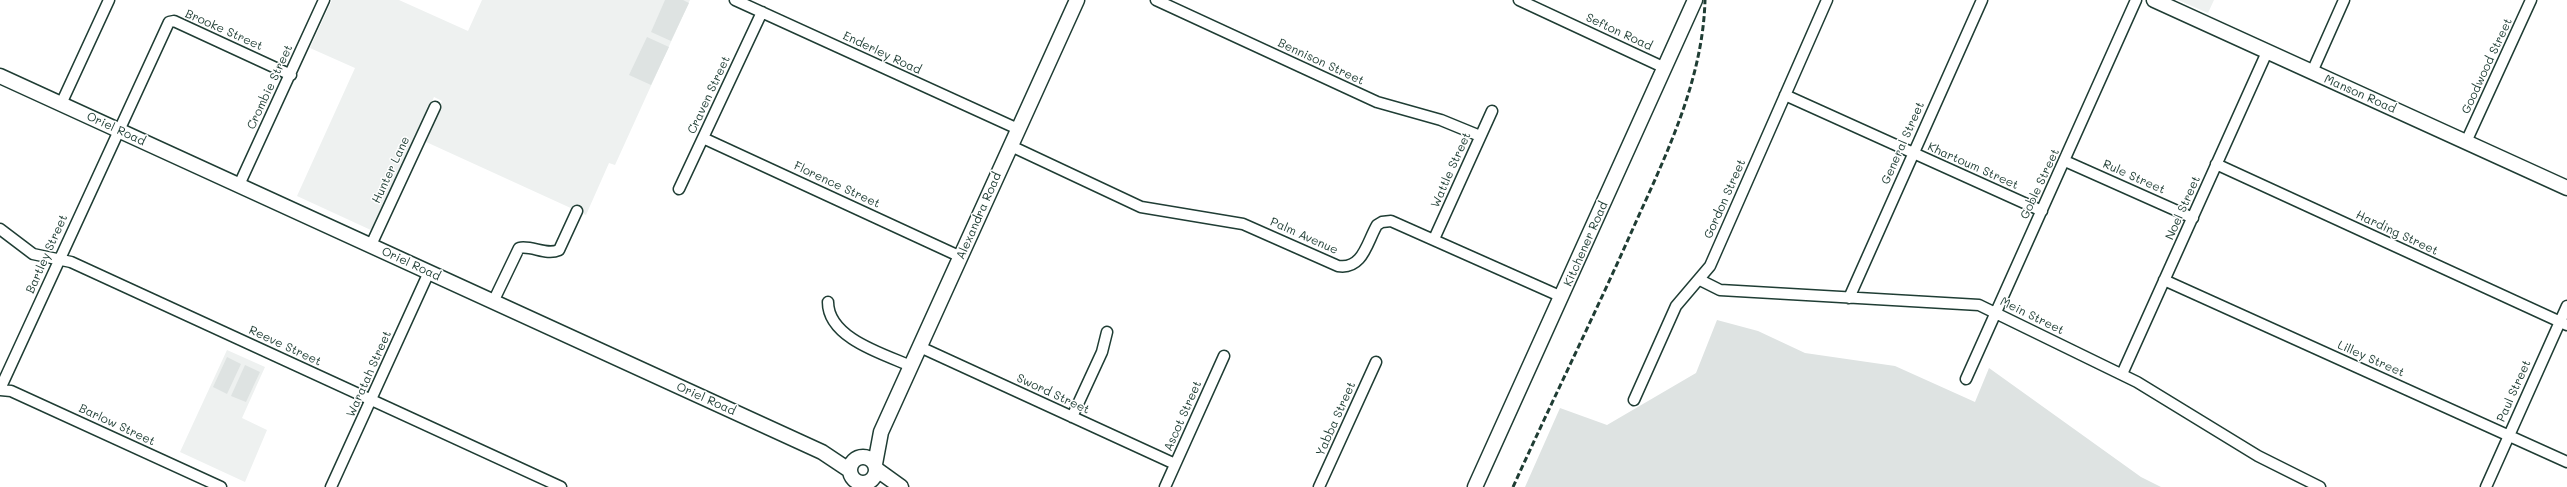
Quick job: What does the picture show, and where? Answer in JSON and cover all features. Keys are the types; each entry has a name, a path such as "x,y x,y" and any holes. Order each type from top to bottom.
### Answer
{"street":[{"path":"61,104 109,0"},
{"name":"Crombie Street","path":"239,185 324,0"},
{"name":"Enderley Road","path":"735,0 1018,129"},
{"name":"Alexandra Road","path":"862,473 1077,0"},
{"name":"Bennison Street","path":"1156,0 1377,102 1441,120 1480,136"},
{"name":"Sefton Road","path":"1519,0 1542,5 1664,68"},
{"name":"Kitchener Road","path":"1476,487 1695,0"},
{"name":"Gordon Street","path":"1634,400 1681,297 1700,280 1710,266 1827,0"},
{"name":"General Street","path":"1849,298 1982,0"},
{"name":"Goble Street","path":"1966,379 2136,0"},
{"name":"Manson Road","path":"2154,0 2567,188"},
{"path":"2312,72 2344,0"},
{"name":"Goodwood Street","path":"2466,142 2531,0"},
{"name":"Craven Street","path":"679,189 762,12"},
{"name":"Brooke Street","path":"118,130 167,24 171,21 291,74"},
{"name":"Noel Street","path":"2122,374 2267,52"},
{"name":"Oriel Road","path":"0,76 822,452 862,473 895,487"},
{"name":"Khartoum Street","path":"1785,95 2042,210"},
{"name":"Hunter Lane","path":"371,245 435,107"},
{"name":"Wattle Street","path":"1434,239 1492,111"},
{"name":"Bartley Street","path":"0,390 58,259 118,130"},
{"name":"Florence Street","path":"703,138 960,257"},
{"name":"Palm Avenue","path":"1011,146 1141,207 1243,224 1338,266 1350,266 1358,260 1375,229 1384,221 1394,222 1562,297"},
{"name":"Rule Street","path":"2065,161 2192,218"},
{"name":"Harding Street","path":"2216,164 2563,323"},
{"path":"493,302 519,248 529,247 548,252 559,250 577,211"},
{"name":"Reeve Street","path":"0,229 33,254 70,262 562,487"},
{"name":"Waratah Street","path":"331,487 429,272"},
{"name":"Mein Street","path":"1700,280 1720,290 1972,304 1996,312 2122,374 2258,456 2320,487"},
{"name":"Lilley Street","path":"2164,280 2567,462"},
{"path":"828,302 830,313 847,337 911,366"},
{"name":"Paul Street","path":"2486,487 2563,323 2567,306"},
{"path":"1072,417 1102,352 1107,332"},
{"name":"Sword Street","path":"920,348 1175,464"},
{"name":"Ascot Street","path":"1165,487 1224,356"},
{"name":"Yabba Street","path":"1319,487 1376,362"},
{"name":"Barlow Street","path":"0,390 12,391 222,487"},
{"name":"Oriel Road","path":"862,473 901,487"}],"shaded area":[{"path":"332,0 399,0 468,31 482,0 690,0 615,165 609,163 586,215 424,141 442,101 434,97 373,231 297,196 355,68 310,48"},
{"path":"665,0 683,0 689,3 671,41 651,32"},
{"path":"2178,0 2214,0 2208,13"},
{"path":"647,37 669,47 651,85 629,75"},
{"path":"1717,320 1758,331 1805,353 1895,366 1975,402 1989,368 2141,477 2161,487 1525,487 1560,408 1607,425 1696,373"},
{"path":"227,350 265,367 242,418 267,430 245,482 180,452"},
{"path":"227,357 241,364 227,394 213,387"},
{"path":"245,365 260,372 246,402 231,396"}],"railway":[{"path":"1513,487 1620,257 1671,143 1698,58 1703,29 1705,0"}]}
